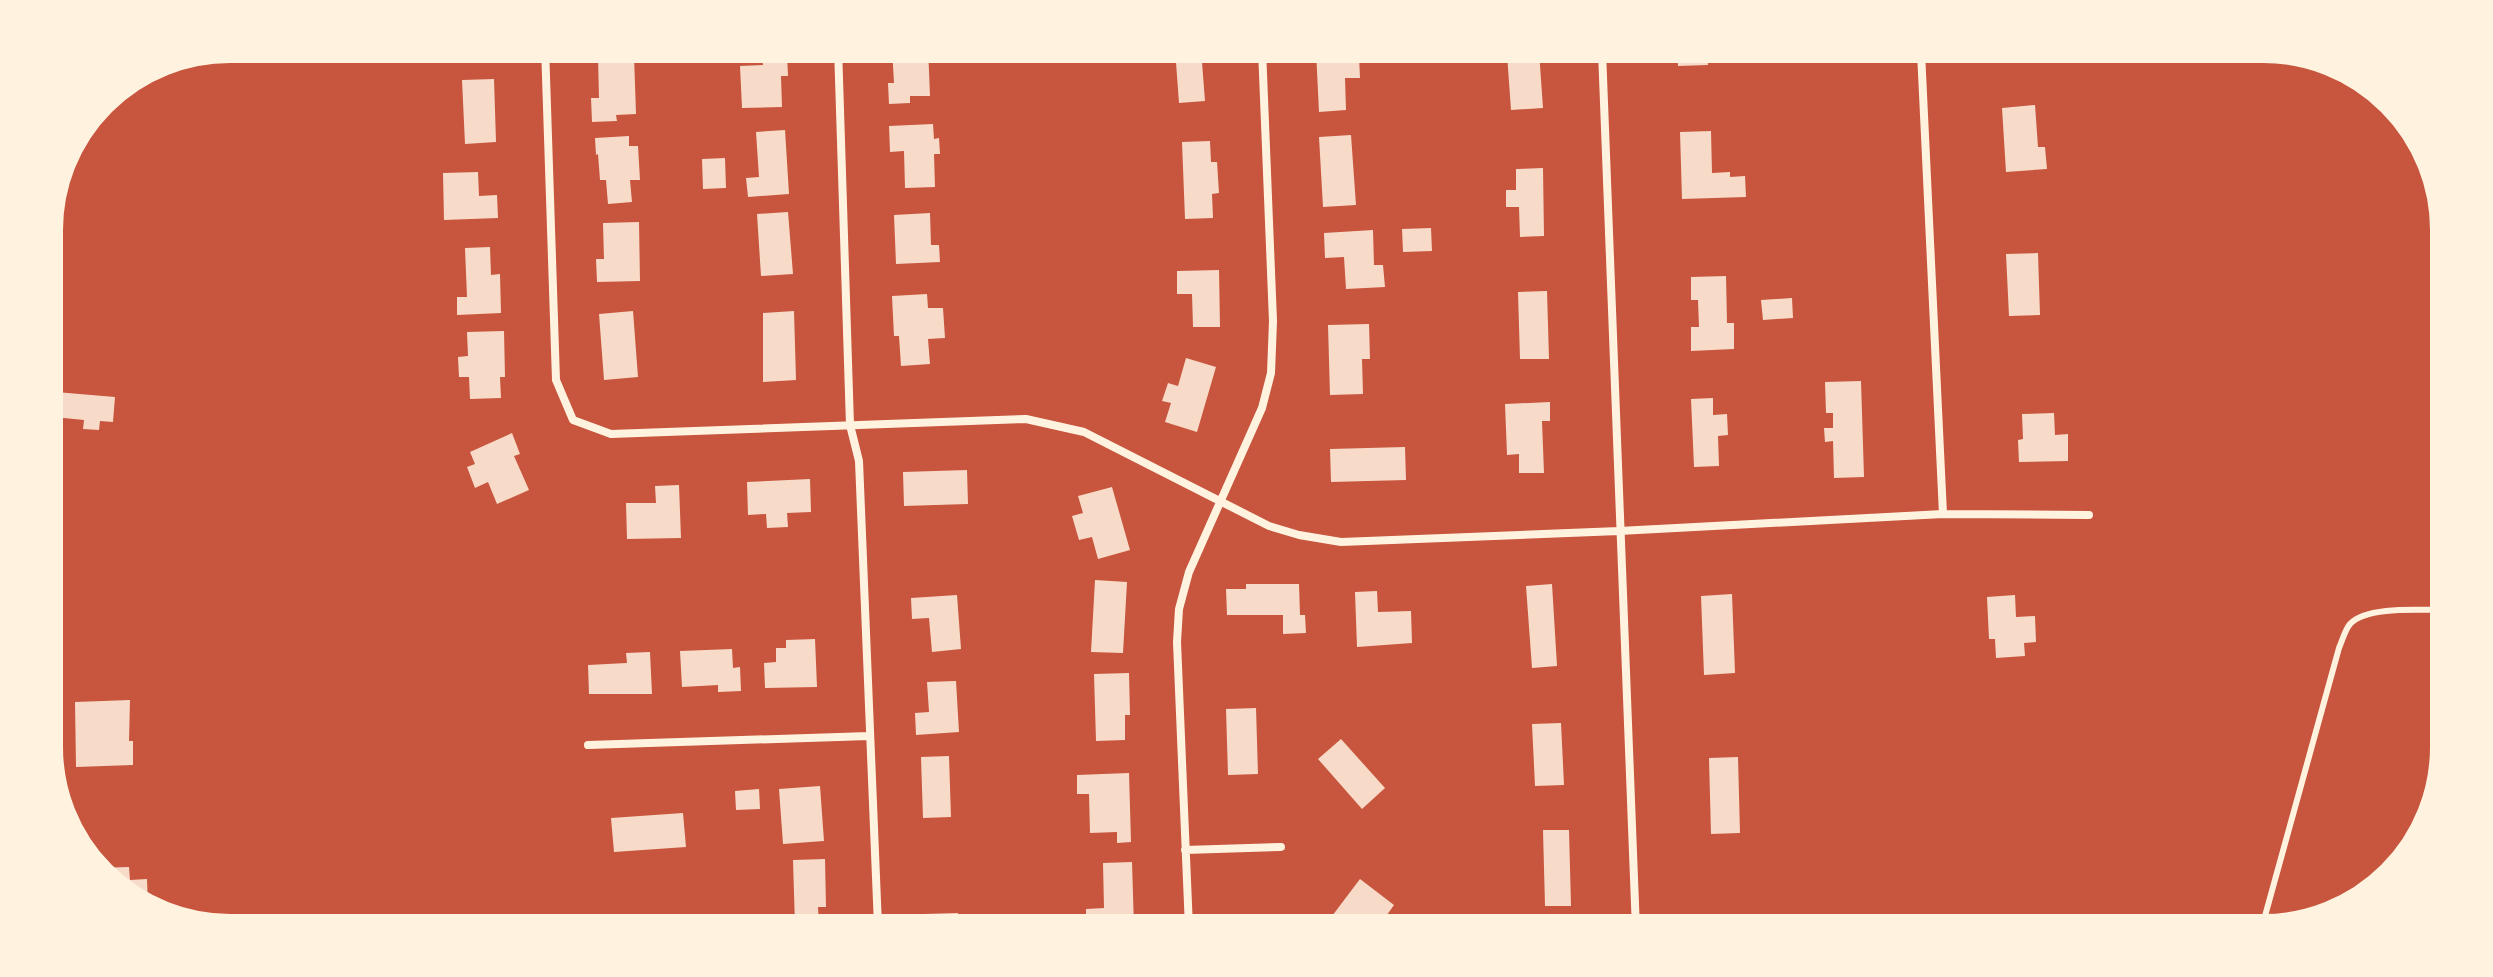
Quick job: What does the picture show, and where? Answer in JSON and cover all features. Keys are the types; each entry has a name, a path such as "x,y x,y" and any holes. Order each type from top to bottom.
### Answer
{"street":[{"path":"545,58 556,380 573,420 611,434 1026,419 1084,432 1269,526 1341,542 1943,514 2089,515"},
{"path":"838,58 850,425 859,461 878,919"},
{"path":"1189,919 1177,642 1179,609 1189,572 1262,408 1271,373 1273,321 1262,58"},
{"path":"1602,58 1636,919"},
{"path":"1921,58 1943,514"},
{"path":"588,745 869,736"},
{"path":"1185,850 1281,847"}],"lane":[{"path":"2265,919 2339,648 2350,624 2368,614 2435,610"}],"building":[{"path":"465,58 488,58 488,61 465,62"},
{"path":"598,58 634,58 636,114 616,115 617,121 592,122 591,98 599,98"},
{"path":"762,58 787,58 788,76 781,76 782,107 742,108 740,66 763,65"},
{"path":"893,58 928,58 930,96 910,96 910,103 889,104 888,83 894,83"},
{"path":"1176,58 1202,58 1205,101 1179,103"},
{"path":"1316,58 1359,58 1360,78 1345,78 1346,110 1319,112"},
{"path":"1507,58 1539,58 1543,108 1511,110"},
{"path":"1677,58 1708,58 1708,65 1678,66"},
{"path":"494,79 496,142 465,144 462,80"},
{"path":"2035,105 2038,147 2045,147 2047,169 2006,172 2002,108"},
{"path":"933,124 934,139 939,138 940,154 934,154 935,187 905,188 904,151 890,152 889,126"},
{"path":"785,130 789,194 748,197 746,178 759,177 756,132"},
{"path":"1711,131 1712,173 1730,172 1730,177 1745,176 1746,197 1682,199 1680,132"},
{"path":"1351,135 1356,205 1323,207 1319,137"},
{"path":"629,136 629,146 638,146 640,180 630,180 632,202 608,204 606,180 600,180 595,138"},
{"path":"1210,141 1211,162 1217,162 1219,193 1212,194 1213,218 1185,219 1182,142"},
{"path":"725,158 726,188 703,189 702,159"},
{"path":"1543,168 1544,236 1520,237 1519,207 1506,207 1506,190 1516,190 1516,169"},
{"path":"478,172 479,196 497,195 498,218 444,220 443,173"},
{"path":"788,212 793,274 761,276 757,214"},
{"path":"930,213 931,245 939,245 940,262 896,264 894,215"},
{"path":"639,222 640,281 597,282 596,259 604,259 603,223"},
{"path":"1431,228 1432,251 1403,252 1402,229"},
{"path":"1373,230 1374,265 1383,265 1385,287 1346,289 1344,257 1325,258 1324,233"},
{"path":"490,247 491,275 500,274 501,313 457,315 457,297 467,297 465,248"},
{"path":"2038,253 2040,315 2009,316 2006,254"},
{"path":"1219,270 1220,327 1193,327 1192,294 1177,294 1177,271"},
{"path":"1726,276 1727,323 1734,323 1734,349 1691,351 1691,327 1699,327 1698,300 1691,300 1691,277"},
{"path":"1547,291 1549,359 1520,359 1518,292"},
{"path":"927,294 928,308 943,308 945,338 928,339 930,364 901,366 899,336 894,336 892,296"},
{"path":"1792,298 1793,318 1763,320 1761,300"},
{"path":"633,311 638,377 604,380 599,314"},
{"path":"794,311 796,380 763,382 763,313"},
{"path":"1369,324 1370,359 1362,359 1363,394 1330,395 1328,325"},
{"path":"504,331 505,377 500,377 501,398 470,399 469,377 459,377 458,357 468,356 467,332"},
{"path":"1186,358 1216,367 1197,432 1165,422 1171,403 1162,401 1168,383 1178,386"},
{"path":"1861,381 1864,477 1834,478 1833,441 1825,442 1824,428 1833,428 1833,413 1826,413 1825,382"},
{"path":"58,392 115,397 113,422 100,421 99,430 83,429 84,420 58,417"},
{"path":"1713,398 1713,415 1727,414 1728,435 1718,436 1719,466 1694,467 1691,399"},
{"path":"1550,402 1550,421 1542,421 1544,473 1519,473 1519,454 1507,455 1505,404"},
{"path":"2054,413 2055,435 2068,434 2068,461 2019,462 2018,440 2023,439 2022,414"},
{"path":"512,433 520,454 514,456 529,490 497,504 488,482 475,488 467,467 475,464 470,452"},
{"path":"1405,447 1406,480 1331,482 1330,449"},
{"path":"967,470 968,504 904,506 903,472"},
{"path":"810,479 811,512 787,513 788,527 767,528 766,514 748,515 747,482"},
{"path":"679,485 681,538 627,539 626,503 656,503 655,486"},
{"path":"1112,487 1130,550 1098,559 1092,537 1079,540 1072,516 1083,513 1078,496"},
{"path":"1095,580 1127,582 1123,653 1091,652"},
{"path":"1246,584 1299,584 1300,615 1305,615 1306,633 1283,634 1283,615 1227,615 1226,589 1246,589"},
{"path":"1552,584 1557,666 1532,668 1526,586"},
{"path":"1377,591 1378,612 1411,611 1412,643 1357,647 1355,592"},
{"path":"1732,594 1735,673 1704,675 1701,596"},
{"path":"957,595 961,649 932,652 929,618 912,619 911,598"},
{"path":"2015,595 2016,617 2035,616 2036,642 2024,643 2025,656 1996,658 1995,639 1989,639 1987,597"},
{"path":"815,639 817,687 765,688 764,663 776,662 776,648 786,648 786,640"},
{"path":"732,649 733,668 740,667 741,691 718,692 718,685 682,687 680,651"},
{"path":"650,652 652,694 589,694 588,665 627,663 626,653"},
{"path":"1129,673 1130,715 1125,715 1125,740 1096,741 1094,674"},
{"path":"956,681 959,732 916,735 915,713 929,712 927,682"},
{"path":"130,700 129,741 133,741 133,765 76,767 75,702"},
{"path":"1256,708 1258,774 1228,775 1226,709"},
{"path":"1561,723 1564,785 1535,786 1532,724"},
{"path":"1341,739 1385,788 1362,809 1318,759"},
{"path":"949,756 951,817 923,818 921,757"},
{"path":"1738,757 1740,833 1711,834 1709,758"},
{"path":"1129,773 1131,842 1117,843 1117,832 1090,833 1089,794 1077,794 1077,775"},
{"path":"820,786 824,841 783,844 779,789"},
{"path":"759,789 760,809 736,810 735,791"},
{"path":"683,813 686,847 614,852 611,818"},
{"path":"1543,830 1569,830 1571,906 1545,906"},
{"path":"825,859 826,907 818,907 819,919 795,919 793,860"},
{"path":"1132,862 1134,919 1086,919 1086,909 1104,908 1103,863"},
{"path":"129,867 130,880 147,879 148,897 135,890 109,868"},
{"path":"1360,879 1394,905 1384,919 1330,919"},
{"path":"958,913 958,919 924,919 924,914"}]}
